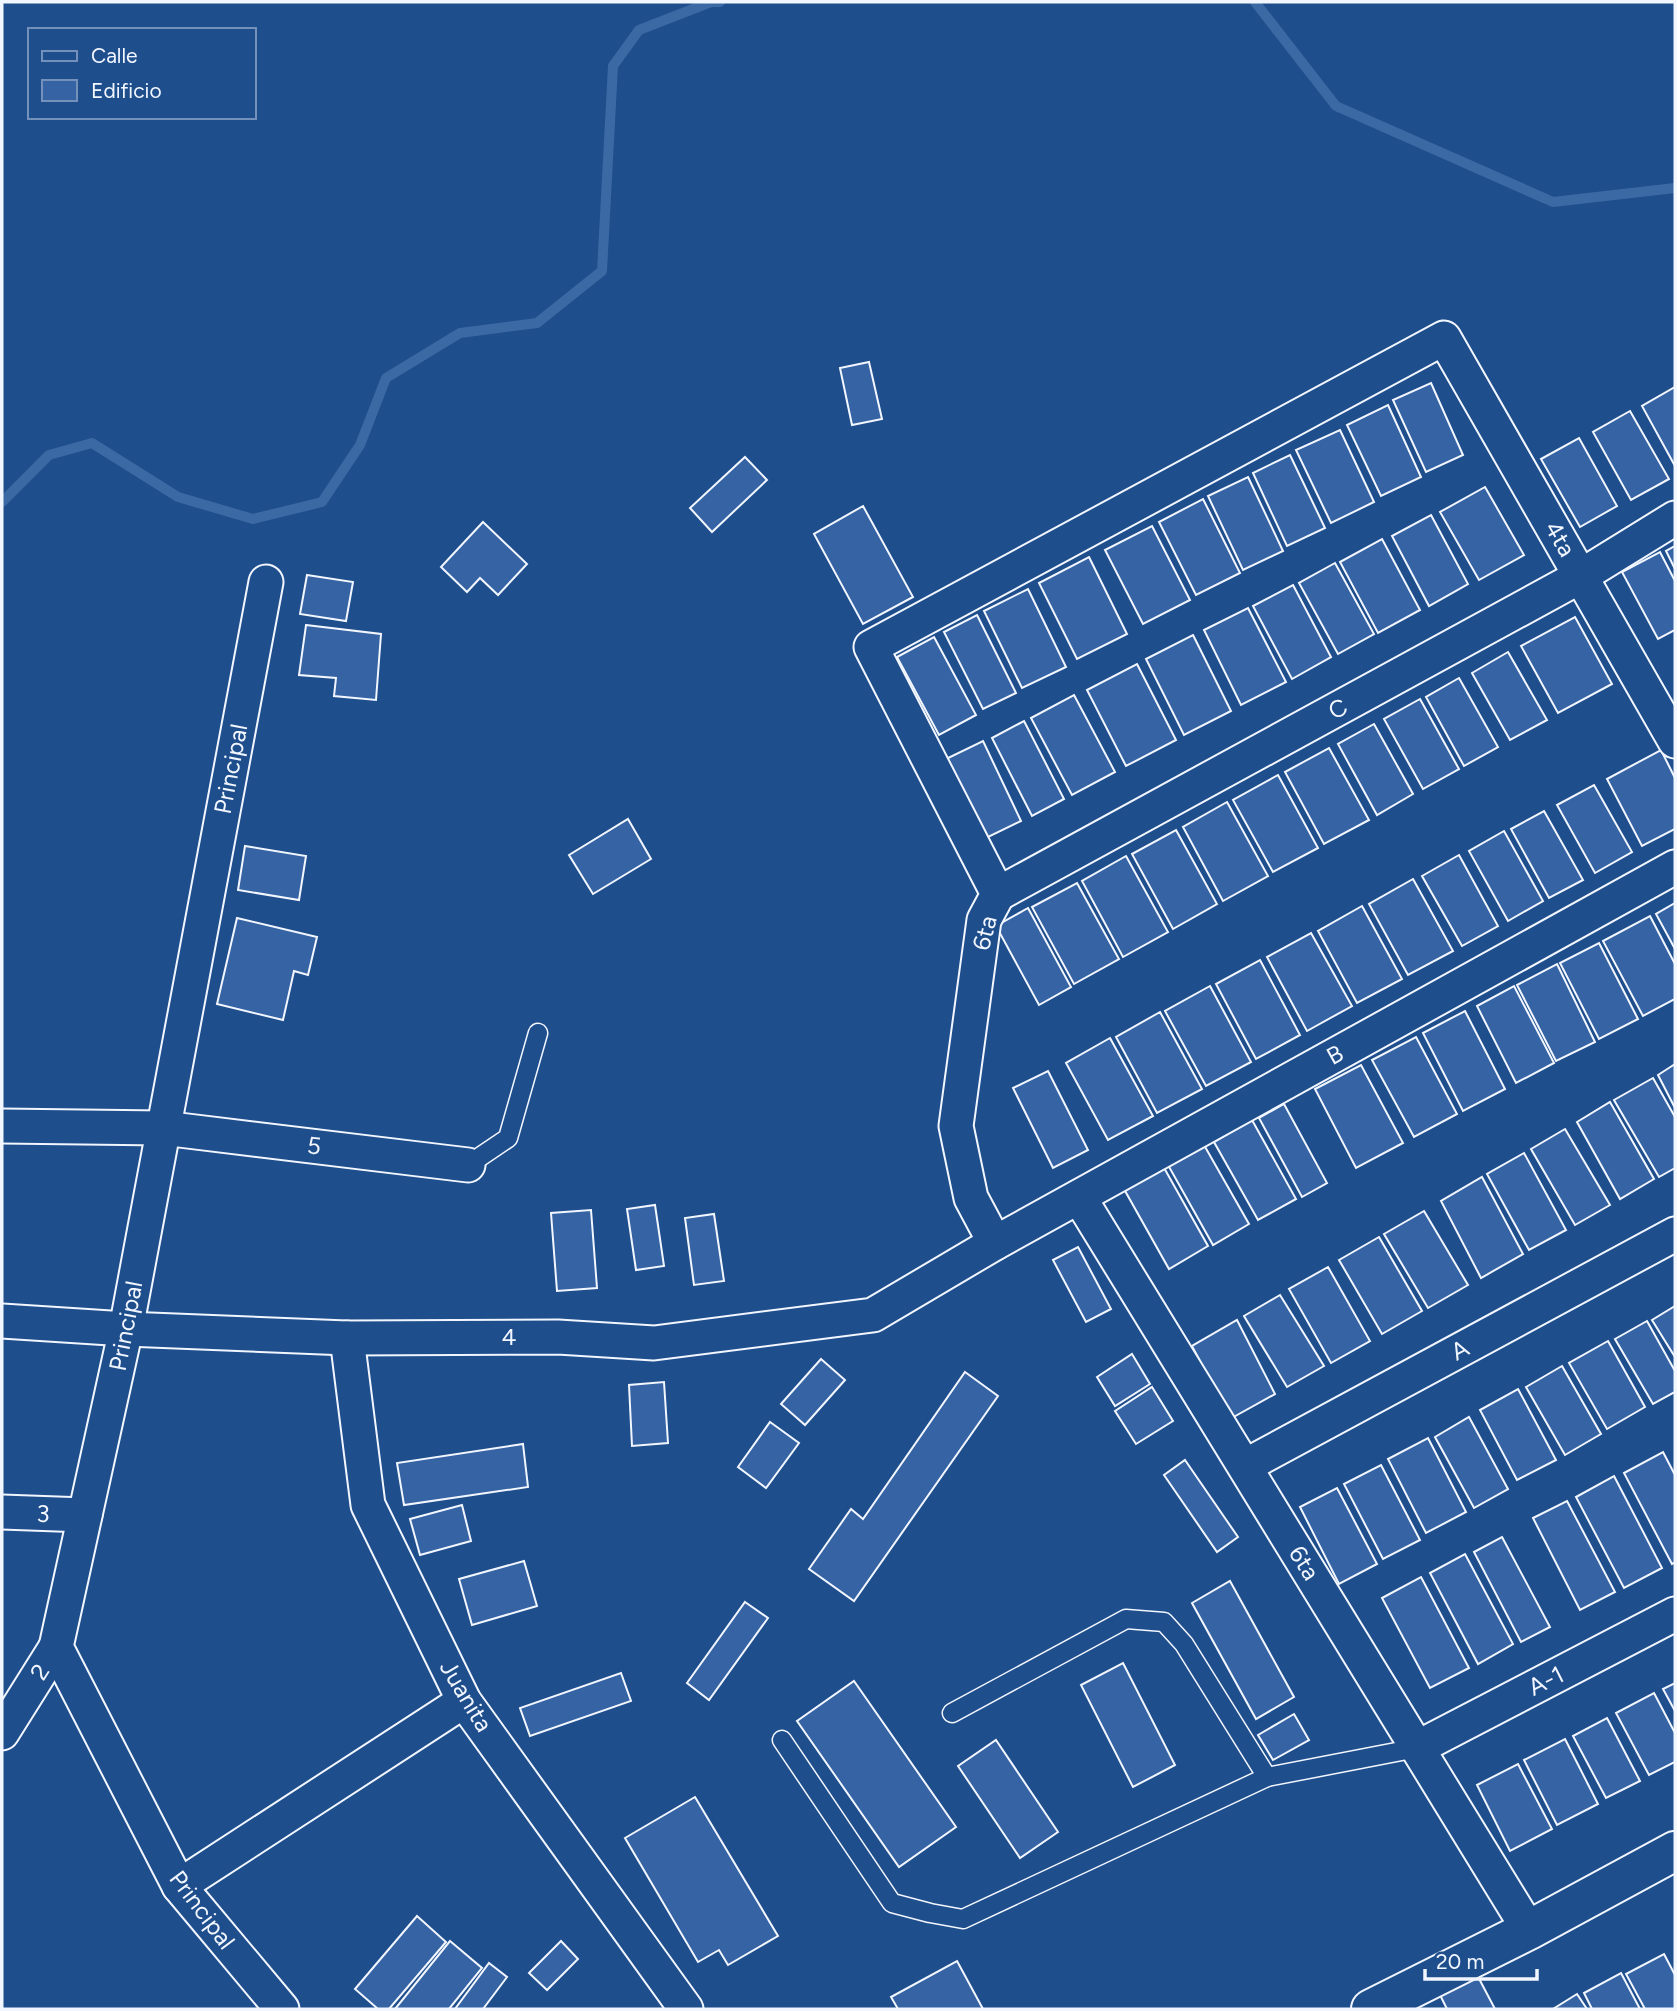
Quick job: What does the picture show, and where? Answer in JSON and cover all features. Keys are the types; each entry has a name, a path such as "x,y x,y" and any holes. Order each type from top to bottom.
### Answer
{"street":[{"name":"4ta","path":"871,647 1444,338 1675,741"},
{"name":"C","path":"999,894 1581,576 1675,518"},
{"name":"Principal","path":"267,582 126,1329 55,1647 179,1885 282,2009"},
{"name":"6ta","path":"871,647 999,894 984,920 957,1126 971,1198 995,1243"},
{"name":"B","path":"995,1243 1675,867"},
{"name":"5","path":"2,1126 163,1128 468,1165"},
{"name":"6ta","path":"1079,1197 1529,1930"},
{"name":"A","path":"1245,1466 1675,1234"},
{"name":"4","path":"2,1321 347,1338 558,1337 654,1343 873,1315 995,1243"},
{"name":"Juanita","path":"347,1338 368,1505 464,1701 686,2009"},
{"name":"3","path":"2,1512 85,1515"},
{"name":"A-1","path":"1417,1748 1675,1614"},
{"name":"2","path":"2,1733 55,1647"},
{"path":"179,1885 464,1701"},
{"path":"1371,2009 1529,1930 1675,1851"}],"lane":[{"name":"5","path":"468,1165 508,1139 538,1033"},
{"path":"952,1713 1126,1619 1164,1622 1184,1644 1267,1777"},
{"path":"782,1740 892,1903 963,1919 1267,1777 1417,1748"}],"building":[{"path":"869,362 882,419 852,425 840,368"},
{"path":"1431,383 1463,455 1426,472 1393,400"},
{"path":"1675,387 1675,466 1642,406"},
{"path":"1388,405 1421,477 1381,496 1347,425"},
{"path":"1630,411 1669,479 1631,500 1593,432"},
{"path":"1340,430 1374,502 1331,523 1296,450"},
{"path":"1579,438 1617,506 1580,527 1541,459"},
{"path":"1290,455 1325,528 1287,546 1253,473"},
{"path":"745,457 767,480 712,532 690,508"},
{"path":"1248,477 1283,551 1243,570 1208,496"},
{"path":"1485,487 1524,555 1479,580 1440,512"},
{"path":"1203,499 1240,573 1196,595 1159,522"},
{"path":"863,506 913,597 863,624 814,534"},
{"path":"1431,515 1468,584 1429,606 1392,536"},
{"path":"483,522 527,564 498,595 480,578 467,592 441,567"},
{"path":"1152,526 1190,600 1143,624 1105,550"},
{"path":"1382,539 1420,610 1378,633 1340,562"},
{"path":"1675,546 1675,569 1666,551"},
{"path":"1660,552 1675,581 1675,630 1658,639 1622,572"},
{"path":"1089,557 1127,634 1077,659 1039,583"},
{"path":"1335,563 1374,634 1338,654 1299,583"},
{"path":"307,575 353,582 346,621 300,614"},
{"path":"1293,585 1331,657 1292,679 1253,606"},
{"path":"1028,589 1066,667 1022,688 984,611"},
{"path":"1248,608 1286,682 1241,705 1204,630"},
{"path":"977,615 1016,693 983,709 944,632"},
{"path":"1575,617 1612,684 1558,713 1521,646"},
{"path":"306,625 381,634 376,700 334,696 336,678 299,675"},
{"path":"1193,635 1231,711 1184,735 1146,659"},
{"path":"934,637 976,715 939,735 897,657"},
{"path":"1508,652 1547,720 1510,740 1472,673"},
{"path":"1137,664 1176,740 1126,766 1087,690"},
{"path":"1459,678 1498,747 1464,766 1426,697"},
{"path":"1074,695 1115,772 1072,795 1031,718"},
{"path":"1420,699 1459,769 1423,789 1384,719"},
{"path":"1024,721 1064,799 1032,816 992,738"},
{"path":"1374,724 1413,794 1377,815 1338,744"},
{"path":"983,741 1021,821 984,839 946,759"},
{"path":"1329,748 1369,820 1324,844 1285,772"},
{"path":"1661,750 1675,778 1675,829 1642,846 1607,779"},
{"path":"1278,775 1318,848 1273,872 1233,800"},
{"path":"1594,785 1632,852 1595,873 1557,805"},
{"path":"1227,802 1268,876 1223,901 1183,827"},
{"path":"1544,811 1583,880 1549,898 1511,829"},
{"path":"628,819 651,859 593,894 569,855"},
{"path":"1176,830 1217,904 1173,929 1132,854"},
{"path":"1504,831 1543,901 1508,921 1469,851"},
{"path":"245,846 306,856 299,900 238,890"},
{"path":"1459,855 1498,926 1462,946 1422,876"},
{"path":"1126,856 1168,932 1123,957 1082,881"},
{"path":"1413,879 1453,951 1408,975 1369,904"},
{"path":"1077,883 1119,959 1074,984 1032,907"},
{"path":"1675,903 1675,949 1656,914"},
{"path":"1362,906 1402,979 1357,1003 1318,931"},
{"path":"1028,908 1071,987 1039,1005 996,926"},
{"path":"1650,916 1675,964 1675,999 1643,1016 1603,941"},
{"path":"237,918 317,937 308,975 294,971 283,1020 217,1004"},
{"path":"1311,933 1352,1006 1307,1031 1267,957"},
{"path":"1599,943 1638,1019 1599,1039 1560,963"},
{"path":"1260,960 1300,1035 1256,1059 1216,984"},
{"path":"1557,964 1595,1042 1556,1061 1517,985"},
{"path":"1210,986 1251,1062 1206,1086 1165,1011"},
{"path":"1514,986 1554,1063 1516,1083 1477,1006"},
{"path":"1465,1011 1505,1089 1463,1111 1423,1033"},
{"path":"1160,1012 1202,1089 1157,1113 1116,1037"},
{"path":"1416,1037 1457,1114 1414,1137 1372,1060"},
{"path":"1110,1038 1153,1116 1108,1140 1066,1063"},
{"path":"1675,1064 1675,1108 1658,1075"},
{"path":"1361,1065 1403,1143 1356,1168 1315,1089"},
{"path":"1048,1071 1088,1150 1053,1168 1013,1088"},
{"path":"1653,1078 1675,1117 1675,1168 1659,1177 1614,1100"},
{"path":"1610,1102 1654,1179 1620,1199 1577,1122"},
{"path":"1284,1104 1327,1183 1302,1197 1259,1118"},
{"path":"1252,1120 1296,1199 1258,1220 1214,1142"},
{"path":"1565,1129 1610,1205 1575,1225 1531,1149"},
{"path":"1204,1145 1249,1224 1213,1245 1168,1165"},
{"path":"1524,1153 1566,1230 1529,1250 1487,1174"},
{"path":"1163,1166 1208,1246 1169,1269 1124,1189"},
{"path":"1482,1177 1523,1254 1481,1278 1441,1201"},
{"path":"655,1205 664,1266 636,1270 627,1209"},
{"path":"591,1210 597,1288 557,1291 551,1213"},
{"path":"1424,1211 1468,1285 1428,1308 1384,1234"},
{"path":"714,1214 724,1281 694,1285 685,1218"},
{"path":"1379,1237 1422,1311 1382,1334 1339,1260"},
{"path":"1078,1247 1111,1309 1086,1322 1053,1260"},
{"path":"1328,1267 1370,1341 1331,1363 1289,1289"},
{"path":"1280,1295 1324,1366 1287,1387 1244,1316"},
{"path":"1675,1306 1675,1357 1652,1320"},
{"path":"1237,1320 1275,1394 1230,1419 1192,1346"},
{"path":"1647,1321 1675,1371 1675,1392 1653,1404 1615,1339"},
{"path":"1608,1341 1645,1407 1607,1429 1569,1363"},
{"path":"1132,1354 1150,1384 1115,1406 1097,1377"},
{"path":"821,1359 845,1380 805,1425 781,1404"},
{"path":"1562,1366 1601,1434 1565,1455 1526,1387"},
{"path":"965,1372 998,1396 854,1601 809,1569 851,1509 863,1519"},
{"path":"664,1382 668,1443 632,1446 629,1385"},
{"path":"1152,1387 1173,1421 1136,1444 1115,1411"},
{"path":"1518,1389 1556,1460 1517,1480 1480,1410"},
{"path":"1469,1417 1508,1489 1474,1508 1435,1437"},
{"path":"770,1422 799,1443 766,1488 738,1467"},
{"path":"1428,1438 1466,1512 1426,1533 1388,1459"},
{"path":"523,1444 528,1487 404,1505 397,1463"},
{"path":"1663,1452 1675,1475 1675,1562 1672,1564 1624,1473"},
{"path":"1185,1460 1238,1537 1217,1552 1164,1475"},
{"path":"1381,1465 1420,1540 1383,1559 1344,1484"},
{"path":"1614,1476 1662,1568 1624,1588 1576,1497"},
{"path":"1337,1488 1377,1564 1339,1584 1300,1507"},
{"path":"1567,1501 1615,1592 1580,1610 1533,1518"},
{"path":"462,1505 471,1541 420,1555 410,1519"},
{"path":"1502,1537 1550,1627 1521,1642 1474,1552"},
{"path":"1465,1554 1513,1644 1478,1664 1430,1573"},
{"path":"524,1561 537,1606 472,1625 459,1579"},
{"path":"1421,1577 1469,1668 1430,1688 1382,1598"},
{"path":"1230,1581 1294,1697 1256,1719 1192,1603"},
{"path":"745,1602 768,1618 709,1700 687,1683"},
{"path":"1123,1663 1175,1765 1133,1787 1081,1685"},
{"path":"621,1673 631,1701 530,1736 520,1708"},
{"path":"854,1681 956,1827 899,1867 797,1721"},
{"path":"1675,1683 1675,1711 1663,1689"},
{"path":"1654,1693 1675,1733 1675,1762 1649,1775 1616,1713"},
{"path":"1294,1714 1309,1740 1273,1760 1258,1735"},
{"path":"1607,1718 1640,1781 1606,1798 1573,1736"},
{"path":"1565,1739 1598,1804 1557,1825 1524,1760"},
{"path":"996,1740 1058,1832 1020,1858 958,1766"},
{"path":"1518,1764 1552,1829 1510,1851 1477,1785"},
{"path":"695,1797 778,1936 728,1965 719,1950 698,1962 625,1838"},
{"path":"417,1916 446,1942 389,2009 378,2009 355,1989"},
{"path":"450,1941 482,1968 449,2009 395,2009"},
{"path":"561,1941 578,1959 547,1990 529,1973"},
{"path":"1664,1954 1675,1975 1675,2009 1645,2009 1626,1974"},
{"path":"957,1961 983,2009 898,2009 891,1997"},
{"path":"489,1963 507,1977 483,2009 455,2009"},
{"path":"1475,1971 1495,2009 1447,2009 1438,1991"},
{"path":"1621,1973 1640,2009 1592,2009 1584,1993"},
{"path":"1577,1994 1587,2009 1553,2009"}],"waterway":[{"path":"2,502 49,455 92,443 178,497 253,519 322,502 360,445 386,378 460,333 537,323 602,271 613,66 639,30 711,2 720,2"},
{"path":"1255,2 1336,106 1553,202 1675,188"}]}
